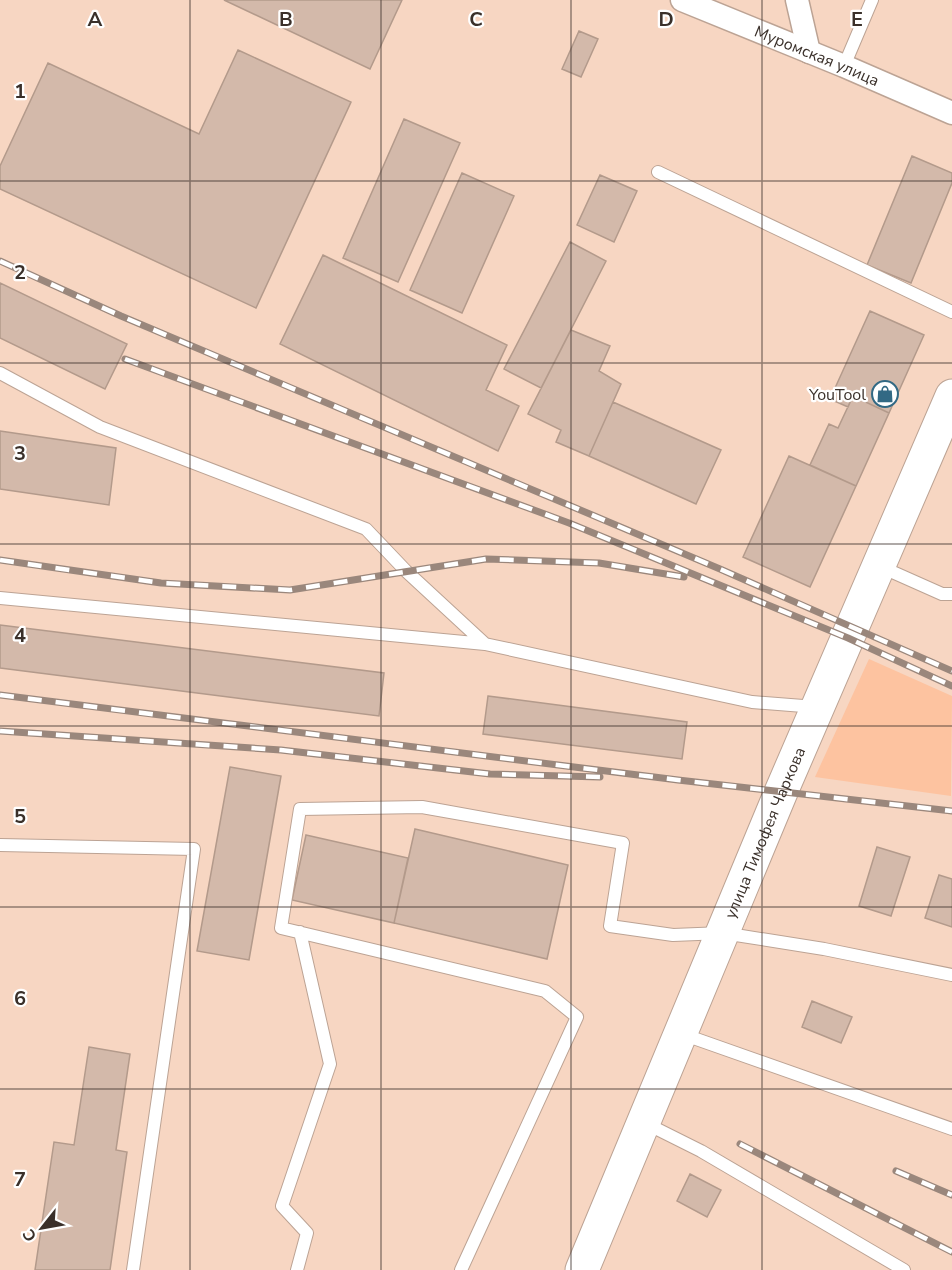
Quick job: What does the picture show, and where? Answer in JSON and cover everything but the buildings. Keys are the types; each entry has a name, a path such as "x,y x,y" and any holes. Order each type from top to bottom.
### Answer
{"main road":[{"name":"улица Тимофея Чаркова","path":"582,1270 817,707 952,396"}],"street":[{"name":"Муромская улица","path":"682,0 952,113"},
{"path":"797,0 809,52"}],"lane":[{"path":"844,66 872,0"},
{"path":"658,172 952,312"},
{"path":"0,373 100,427 366,529 406,571 486,644"},
{"path":"878,566 942,594 952,594"},
{"path":"0,598 486,644 752,702 817,707"},
{"path":"461,1270 577,1017 545,991 281,928 300,808 422,807 623,843 610,926 673,935 723,933 824,949 952,975"},
{"path":"0,845 194,849 133,1270"},
{"path":"297,1270 307,1233 282,1206 330,1064 300,932"},
{"path":"681,1034 952,1129"},
{"path":"644,1122 701,1151 904,1270"}],"shaded area":[{"path":"0,0 952,0 952,1270 0,1270"},
{"path":"869,659 952,696 951,796 815,777"}],"railway":[{"path":"0,261 121,316 720,569 952,671"},
{"path":"125,359 569,523 848,638 952,686"},
{"path":"0,560 161,583 290,590 486,559 599,563 684,577"},
{"path":"0,695 678,780 952,811"},
{"path":"0,731 281,750 490,774 600,777"},
{"path":"740,1144 952,1252"},
{"path":"896,1171 952,1195"}],"place":[{"name":"YouTool","path":"885,394"}]}
